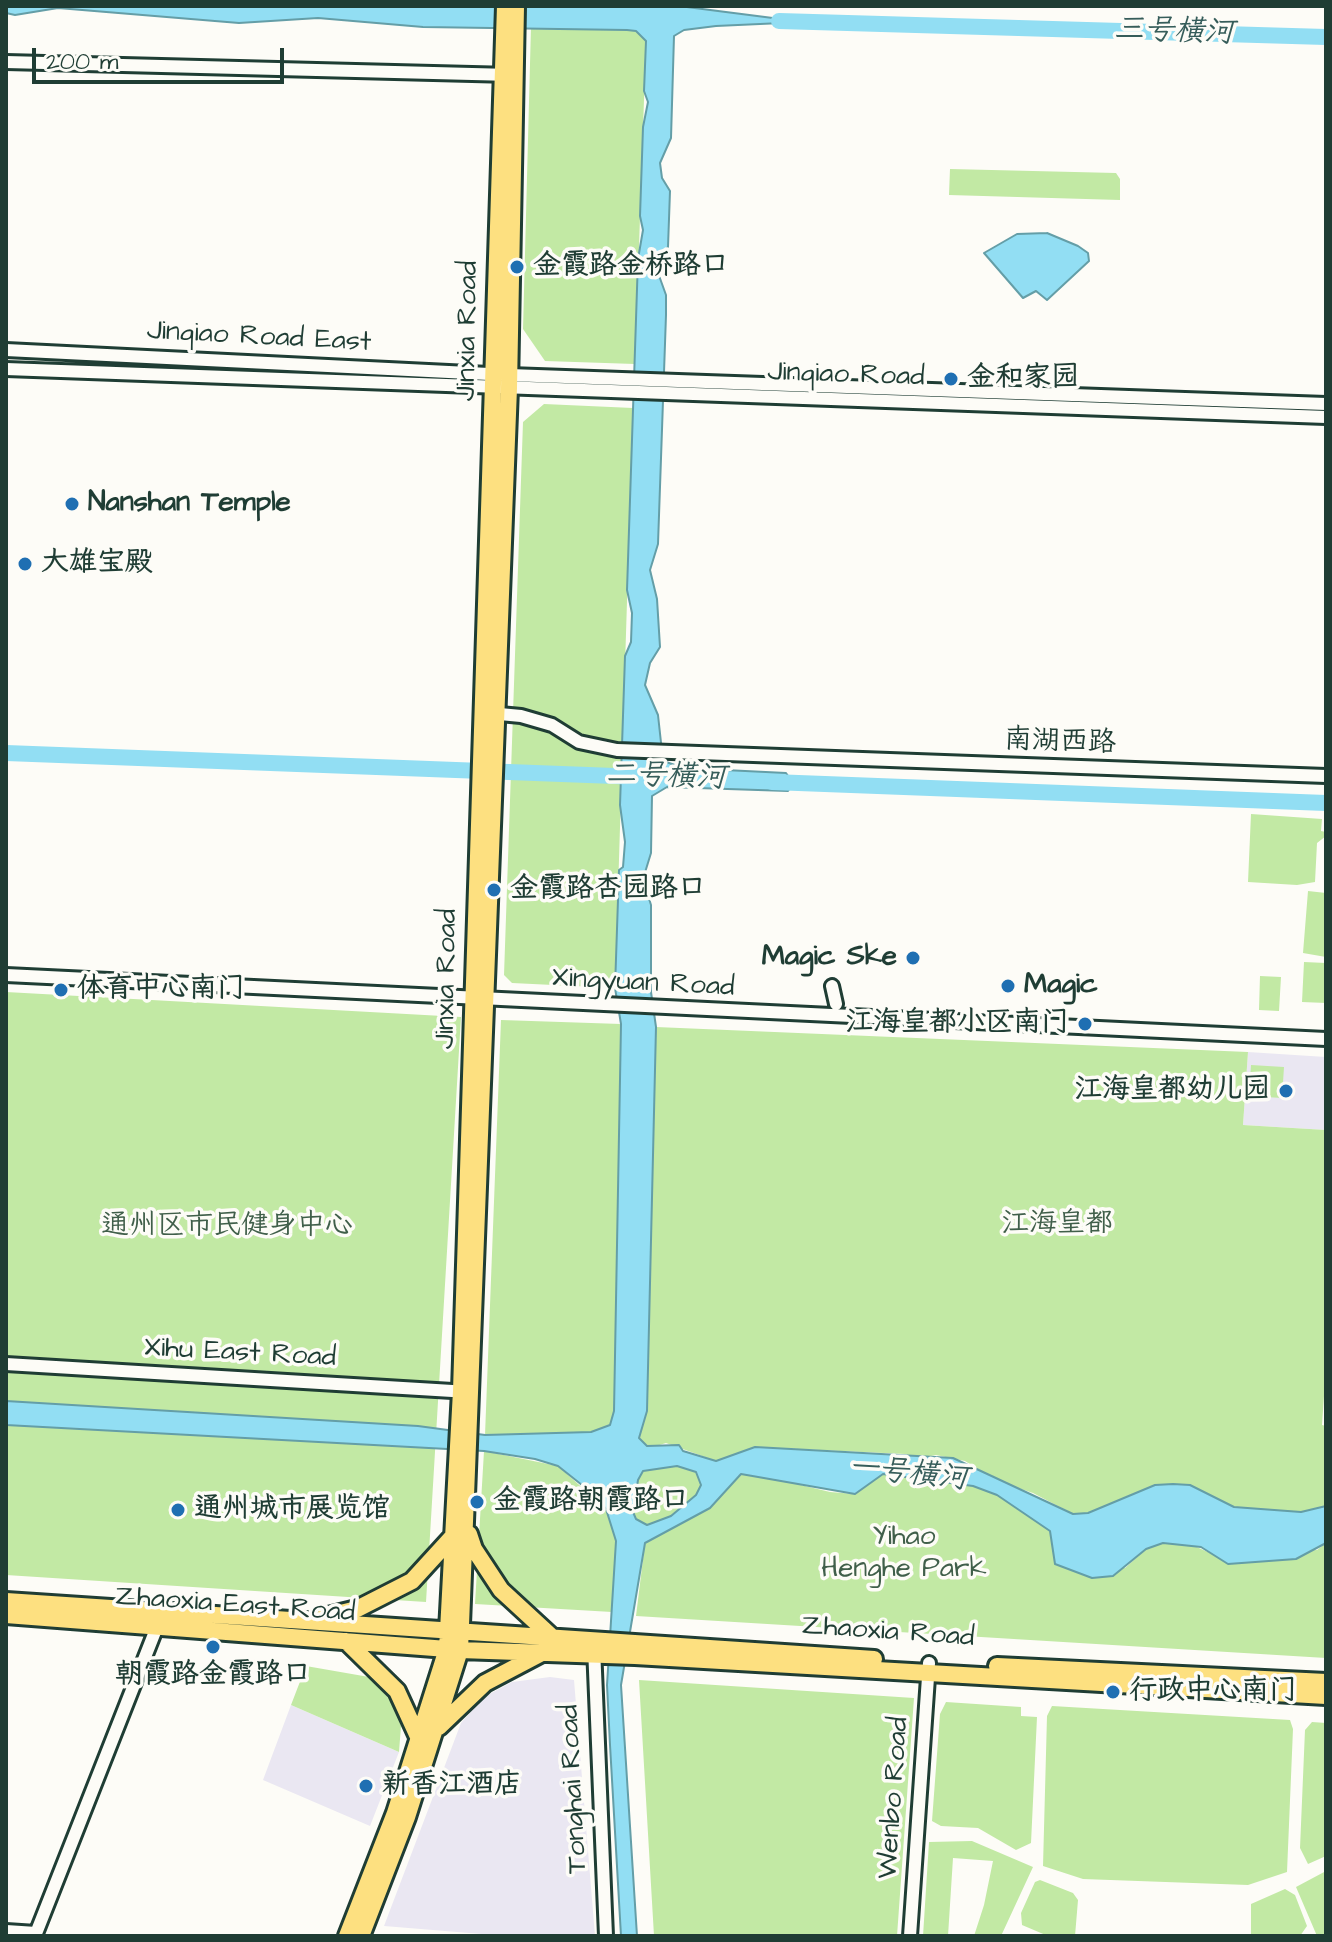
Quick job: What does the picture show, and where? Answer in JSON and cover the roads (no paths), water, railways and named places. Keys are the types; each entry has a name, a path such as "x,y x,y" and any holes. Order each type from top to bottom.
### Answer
{"main road":[{"name":"Jinxia Road","path":"505,6 509,36"},
{"name":"Jinxia Road","path":"361,1936 407,1817 435,1731 454,1650 466,1420 488,713 502,381 507,75 509,36 516,6"},
{"path":"307,1621 357,1609 412,1581 460,1531 501,1590 552,1637"},
{"name":"Zhaoxia East Road","path":"6,1601 346,1641 454,1650"},
{"name":"Zhaoxia East Road","path":"6,1615 307,1621 454,1630"},
{"name":"Zhaoxia Road","path":"454,1630 552,1637 600,1647 1326,1696"},
{"path":"346,1641 397,1691 419,1739"},
{"name":"Zhaoxia Road","path":"454,1650 543,1653 600,1647"},
{"name":"Jinxia Road","path":"347,1936 454,1650"},
{"path":"435,1731 485,1683 543,1653"},
{"name":"Zhaoxia Road","path":"928,1668 1326,1682"}],"street":[{"path":"6,62 507,75"},
{"name":"Jinqiao Road East","path":"6,350 502,381"},
{"name":"Jinqiao Road East","path":"6,369 502,381"},
{"name":"Jinqiao Road","path":"502,381 669,379 1326,404"},
{"name":"Jinqiao Road","path":"502,381 668,394 1326,417"},
{"name":"南湖西路","path":"488,713 521,716 552,725 579,742 617,750 1326,776"},
{"name":"Xingyuan Road","path":"6,975 1326,1039"},
{"path":"832,986 836,1004"},
{"name":"Xihu East Road","path":"6,1364 466,1392"},
{"path":"6,1931 35,1935 160,1619"},
{"name":"Tonghai Road","path":"600,1647 606,1936"},
{"name":"Wenbo Road","path":"910,1936 928,1668"}],"water":[{"name":"一号横河","path":"6,6 679,6 804,22 716,26 684,30 674,36 671,138 660,163 662,178 670,191 668,247 658,259 657,270 666,295 666,315 658,544 650,570 657,599 660,647 650,663 645,685 658,715 663,761 684,768 786,773 793,783 788,791 667,787 652,796 651,853 643,879 651,905 651,992 656,1027 647,1411 639,1438 647,1446 679,1445 683,1451 716,1461 755,1447 953,1458 1073,1514 1088,1513 1155,1485 1173,1484 1190,1485 1234,1507 1301,1512 1326,1506 1326,1543 1296,1559 1228,1564 1201,1547 1163,1543 1146,1549 1113,1576 1092,1578 1055,1564 1050,1531 997,1495 973,1486 883,1474 855,1494 741,1474 710,1508 645,1543 621,1685 637,1936 621,1936 610,1745 607,1685 616,1541 606,1509 592,1493 558,1466 535,1459 484,1451 6,1425 6,1401 418,1426 485,1435 591,1432 610,1425 614,1411 621,1024 615,988 619,870 623,867 625,842 620,805 625,656 631,642 632,613 627,590 638,259 643,230 640,216 643,127 648,102 644,91 646,41 636,31 627,30 423,27 318,18 239,23 58,8 15,15 6,13","holes":["677,1466 696,1472 701,1485 696,1495 671,1516 647,1525 636,1519 633,1512 638,1480 643,1471"]},
{"path":"1047,233 1078,246 1088,253 1089,261 1047,300 1036,291 1023,298 984,253 1017,234"}],"waterway":[{"name":"三号横河","path":"779,21 1326,37"},
{"name":"二号横河","path":"6,753 641,777"},
{"name":"二号横河","path":"772,782 1326,803"}],"place":[{"name":"金霞路金桥路口","path":"517,267"},
{"name":"金和家园","path":"951,379"},
{"name":"Nanshan Temple","path":"72,504"},
{"name":"大雄宝殿","path":"25,564"},
{"name":"金霞路杏园路口","path":"494,890"},
{"name":"Magic Ske","path":"913,958"},
{"name":"Magic","path":"1008,986"},
{"name":"体育中心南门","path":"61,990"},
{"name":"江海皇都小区南门","path":"1085,1024"},
{"name":"江海皇都幼儿园","path":"1286,1091"},
{"name":"金霞路朝霞路口","path":"477,1502"},
{"name":"通州城市展览馆","path":"178,1510"},
{"name":"朝霞路金霞路口","path":"213,1647"},
{"name":"行政中心南门","path":"1113,1692"},
{"name":"新香江酒店","path":"366,1786"}],"park label":[{"name":"江海皇都","path":"1057,1225"},
{"name":"通州区市民健身中心","path":"227,1227"},
{"name":"Yihao Henghe Park","path":"904,1554"}]}
